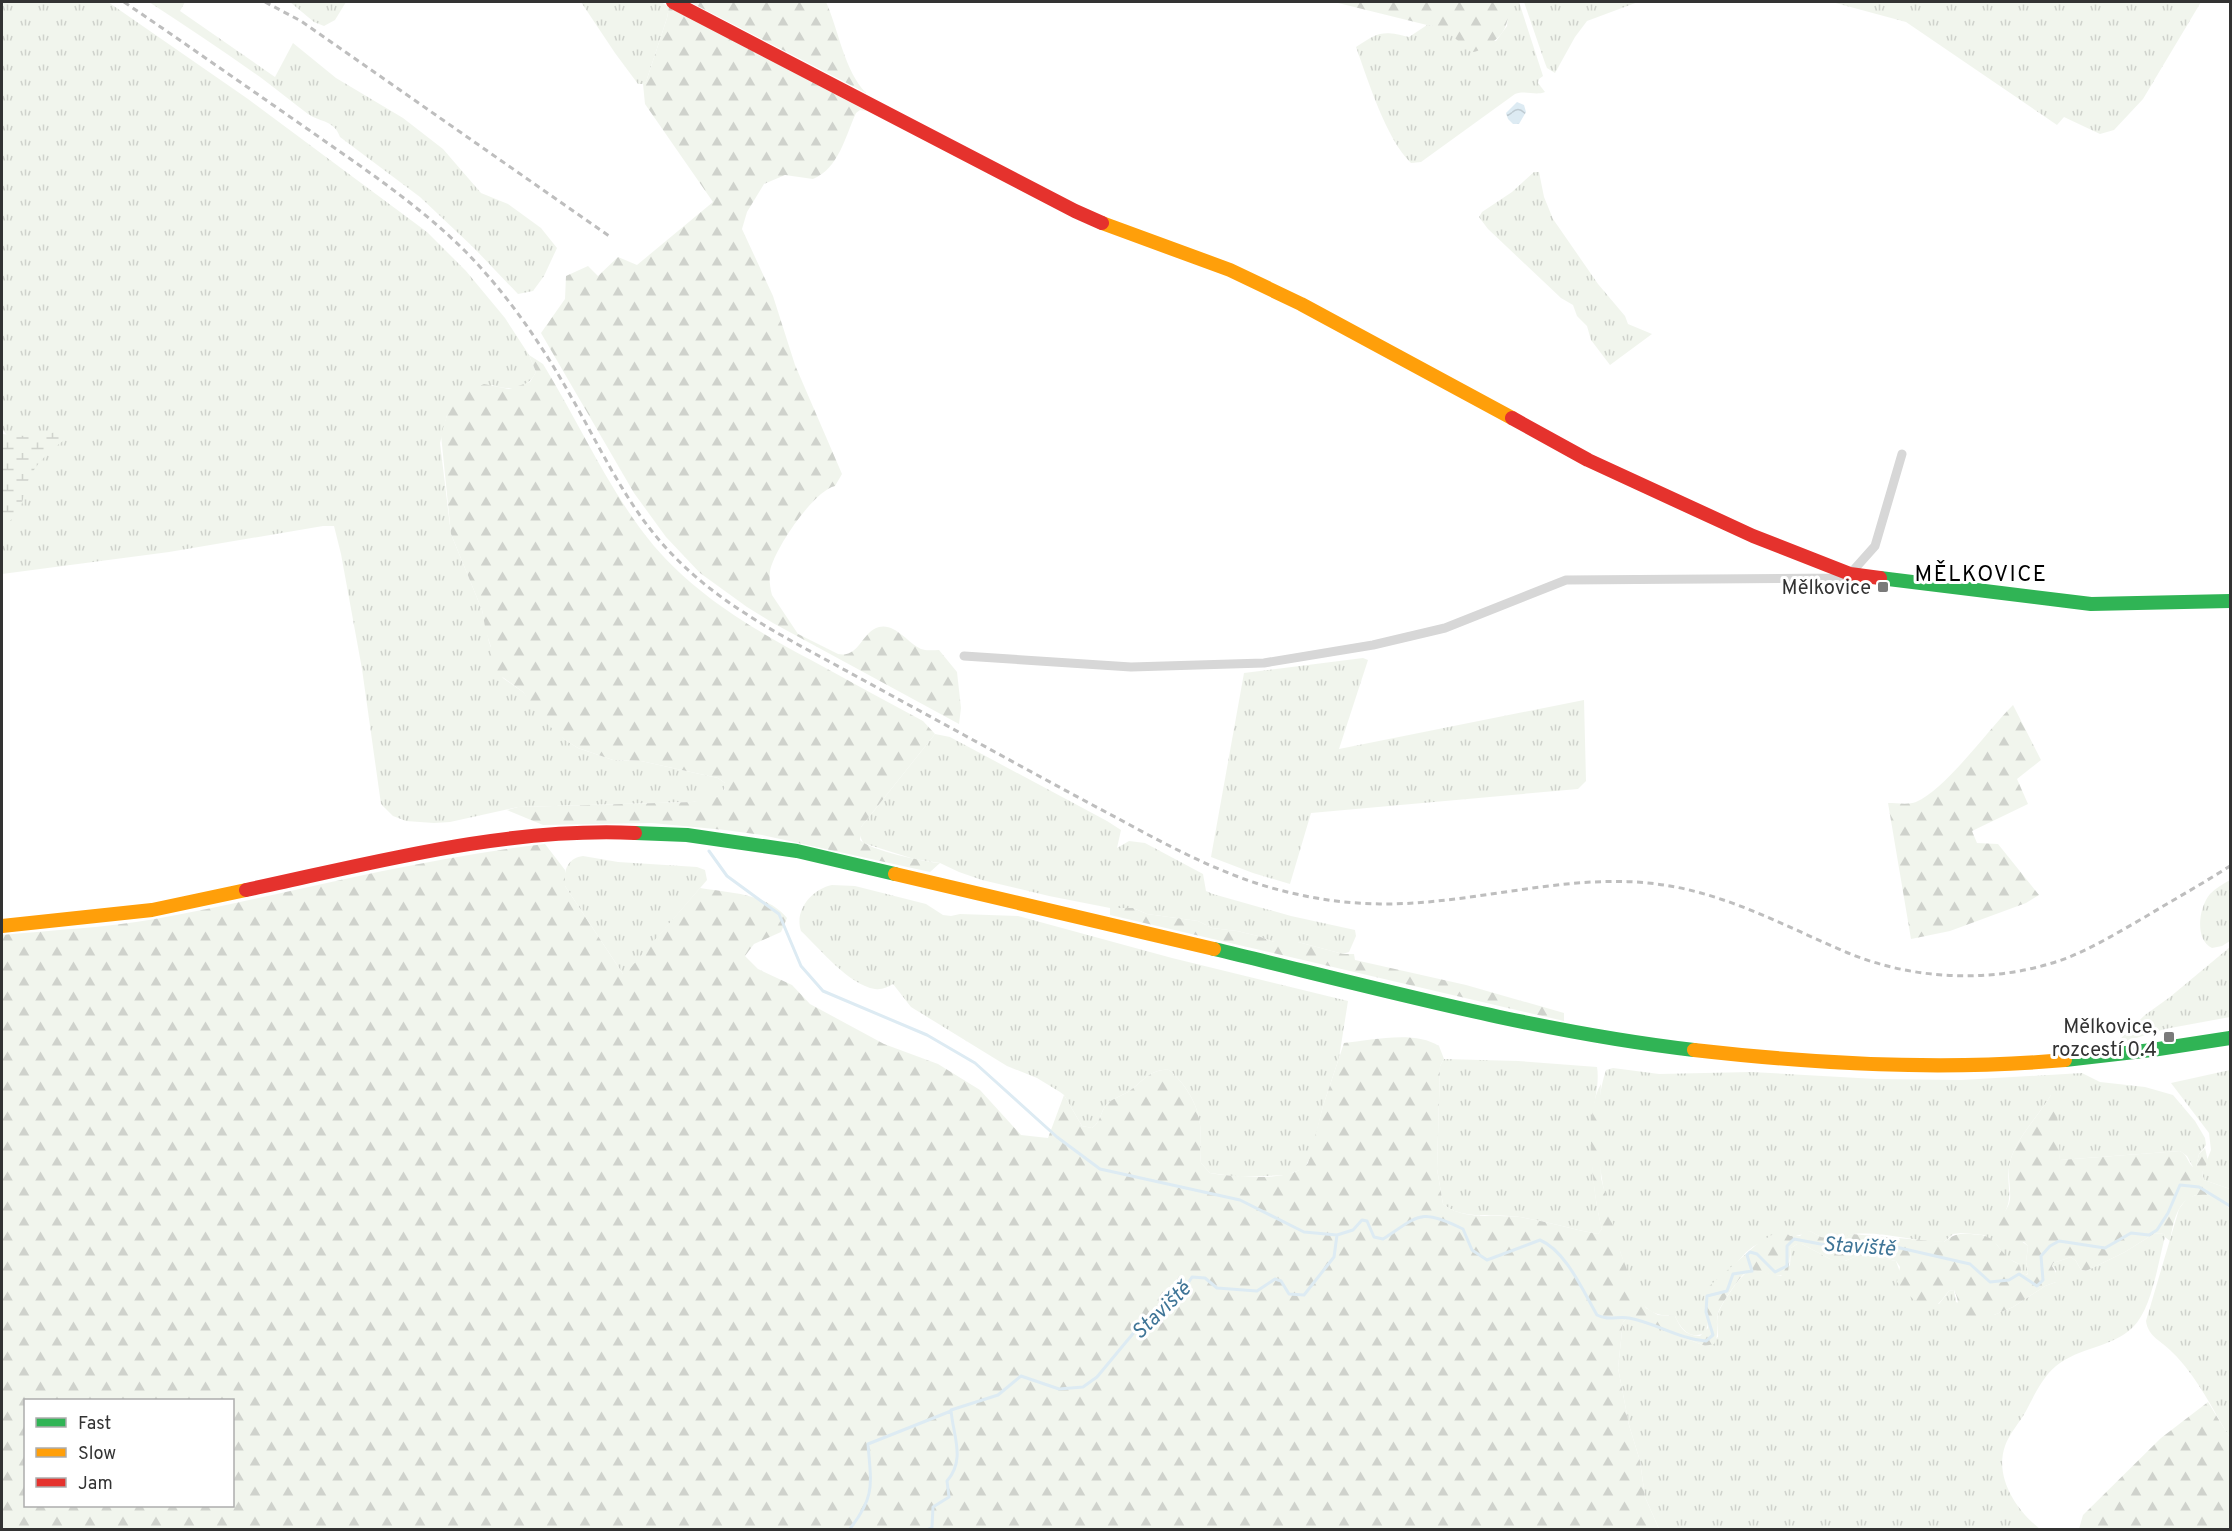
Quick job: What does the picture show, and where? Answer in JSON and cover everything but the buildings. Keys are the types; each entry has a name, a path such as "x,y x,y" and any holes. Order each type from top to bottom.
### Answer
{"main road":[{"path":"673,2 1075,211 1230,270 1301,304 1588,460 1754,536 1850,574 2091,604 2230,601"},
{"path":"2,926 152,910 392,859 507,839 579,833 651,833 724,839 797,851 1517,1021 1613,1040 1694,1052 1779,1061 1886,1066 1970,1066 2037,1063 2108,1056 2230,1038"}],"street":[{"path":"964,656 1131,668 1264,663 1373,645 1445,628 1566,580 1840,578 1850,574 1875,546 1902,454"}],"green space":[{"path":"2,2 108,2 248,99 427,232 466,271 505,318 529,355 536,372 533,378 517,388 492,385 447,415 440,443 451,534 482,610 489,642 503,678 523,692 565,740 578,748 613,760 641,761 718,778 725,783 722,793 708,800 692,802 518,807 450,822 406,821 393,816 381,804 362,669 334,526 169,552 2,574 2,514 14,444 2,429"},
{"path":"149,2 185,2 180,11 275,77 293,43 336,78 403,118 443,149 481,193 508,204 541,228 557,248 544,276 533,291 518,294 420,197 340,137 331,125 308,114 270,84"},
{"path":"290,2 346,2 335,20 324,26 314,22"},
{"path":"581,2 661,2 669,7 646,82 638,84"},
{"path":"690,2 826,2 847,62 858,84 866,93"},
{"path":"1334,2 1509,2 1510,5 1508,19 1501,35 1479,50 1471,52 1442,27"},
{"path":"1509,2 1519,2 1543,76 1538,83 1545,92 1515,94 1421,162 1411,163 1386,124 1356,47 1381,34 1409,37 1427,25 1442,26 1455,36 1496,41 1507,26"},
{"path":"1524,2 1638,2 1587,21 1575,37 1555,73 1547,68"},
{"path":"1832,2 2201,2 2143,99 2114,130 2100,134 2064,117 2057,125 1906,22"},
{"path":"669,7 867,111 860,110 856,113 835,160 822,174 813,179 785,175 764,184 747,212 742,229 773,296 795,365 842,474 835,486 816,498 787,536 773,562 770,571 770,586 772,595 798,634 838,654 845,654 856,649 868,634 879,627 896,631 921,649 939,650 957,672 961,708 959,724 773,623 700,573 666,537 634,493 541,333 565,299 566,276 588,266 598,276 618,257 637,265 713,202 645,104 643,84 646,82"},
{"path":"1534,172 1539,172 1544,197 1553,219 1598,284 1625,316 1628,324 1652,334 1610,365 1591,340 1587,326 1577,316 1573,305 1561,298 1488,229 1479,217 1482,212 1512,192"},
{"path":"529,355 543,364 638,525 654,546 689,581 747,624 923,721 935,734 861,827 860,840 874,848 940,863 930,872 762,835 652,823 543,825 507,810 518,807 692,802 717,797 725,789 725,783 718,778 641,761 613,760 578,748 565,740 544,721 523,692 497,673 490,662 491,647 482,610 451,534 441,435 447,415 455,400 463,393 484,384 509,389 530,382 536,372"},
{"path":"68,429 70,436 49,453 32,473 15,516 10,521 2,523 2,434 36,437"},
{"path":"1363,658 1368,660 1339,749 1584,700 1586,781 1578,789 1311,813 1290,884 1211,857 1244,673"},
{"path":"2013,705 2041,760 2017,779 2028,804 1972,831 1977,843 1998,844 2039,895 2026,903 1950,931 1911,939 1888,803 1916,802 1941,785"},
{"path":"935,734 950,737 1107,821 1121,830 1117,848 1129,841 1145,843 1203,874 1206,891 1291,916 1355,930 1356,936 1349,952 1343,954 1298,942 1274,942 1237,931 1212,928 1198,921 1147,914 1133,908 1110,908 1049,896 982,880 940,863 914,859 863,843 859,833 861,827"},
{"path":"545,844 565,870 565,886 623,974 700,888 735,893 769,903 787,918 781,932 754,944 745,956 758,969 792,985 810,1004 884,1044 938,1064 980,1090 1021,1135 1048,1138 1064,1095 1082,1126 1092,1128 1109,1102 1128,1092 1156,1071 1169,1070 1185,1087 1199,1116 1201,1163 1210,1173 1262,1177 1290,1174 1301,1169 1308,1163 1323,1106 1344,1043 1393,1037 1418,1038 1439,1046 1444,1059 1440,1066 1437,1169 1443,1204 1460,1213 1470,1215 1520,1217 1598,1234 1602,1229 1593,1176 1591,1134 1592,1114 1601,1084 1599,1119 1601,1178 1621,1254 1631,1280 1646,1308 1658,1315 1675,1316 1684,1331 1700,1336 1708,1328 1704,1298 1706,1289 1756,1245 1781,1229 1790,1236 1800,1236 1810,1231 1821,1237 1837,1240 1852,1234 1944,1242 1960,1234 1982,1235 1990,1238 2008,1257 2019,1264 2022,1273 2027,1275 2028,1246 2024,1242 2004,1242 1998,1236 1997,1231 1999,1221 2009,1203 2009,1167 2013,1154 2022,1136 2051,1095 2056,1095 2060,1160 2180,1151 2185,1154 2193,1167 2196,1167 2199,1154 2205,1148 2208,1161 2202,1173 2204,1180 2230,1189 2230,1210 2215,1196 2198,1195 2190,1198 2179,1208 2170,1241 2164,1234 2155,1233 2125,1252 2086,1271 2081,1270 2071,1257 2053,1263 2052,1266 2059,1278 2056,1282 2045,1286 2013,1307 1994,1315 1984,1324 1960,1318 1954,1290 1949,1291 1934,1306 1916,1301 1897,1282 1900,1267 1896,1261 1861,1254 1845,1261 1837,1261 1802,1244 1791,1248 1788,1272 1777,1275 1754,1271 1741,1277 1718,1313 1717,1336 1714,1344 1705,1346 1650,1324 1627,1318 1623,1322 1618,1368 1629,1425 1640,1461 1645,1497 1659,1529 2,1529 2,935 98,927 155,919 447,859"},
{"path":"583,856 618,862 697,867 705,870 707,880 626,974 623,974 565,886 567,866 573,860"},
{"path":"2230,880 2230,941 2212,948 2203,938 2201,914 2210,894"},
{"path":"832,885 855,886 926,904 943,915 1018,916 1172,958 1348,1001 1339,1058 1323,1106 1311,1155 1305,1168 1287,1175 1240,1177 1210,1173 1201,1163 1199,1116 1185,1087 1169,1070 1156,1071 1128,1092 1109,1102 1092,1128 1082,1126 1060,1092 1037,1078 1007,1066 911,1007 893,984 880,989 865,986 845,974 826,956 801,931 800,916 802,908 812,896"},
{"path":"1110,908 1133,908 1147,914 1198,921 1212,928 1237,931 1274,942 1298,942 1343,954 1354,954 1355,960 1466,985 1564,1013 1564,1021 1110,915"},
{"path":"2230,947 2230,1017 2165,1029 2120,1043 2118,1041 2145,1015"},
{"path":"1444,1059 1518,1061 1597,1067 1592,1163 1602,1229 1598,1234 1520,1217 1470,1215 1460,1213 1443,1204 1437,1169 1440,1066"},
{"path":"1613,1068 1659,1074 1751,1072 1876,1079 1961,1080 2082,1073 2100,1082 2145,1087 2173,1095 2195,1121 2205,1138 2206,1145 2199,1154 2196,1167 2193,1167 2187,1156 2180,1151 2060,1160 2051,1095 2022,1136 2013,1154 2009,1172 2009,1199 1998,1224 2028,1246 2026,1262 2028,1273 2026,1275 2022,1273 2019,1264 2007,1258 1997,1245 1984,1235 1953,1234 1944,1242 1865,1233 1852,1234 1837,1240 1810,1231 1797,1236 1769,1240 1750,1249 1705,1305 1708,1322 1706,1332 1695,1335 1683,1329 1675,1316 1655,1313 1645,1307 1633,1287 1619,1248 1605,1198 1598,1145 1600,1094 1606,1070"},
{"path":"2230,1070 2230,1189 2204,1180 2202,1173 2211,1150 2209,1133 2171,1083"},
{"path":"2200,1194 2218,1198 2230,1210 2230,1438 2189,1372 2172,1352 2152,1335 2146,1321 2179,1209 2187,1198"},
{"path":"2155,1233 2164,1234 2165,1237 2150,1297 2140,1319 2125,1334 2075,1355 2056,1366 2039,1387 2005,1446 2002,1458 2005,1482 2023,1513 2040,1529 1659,1529 1645,1497 1640,1461 1629,1425 1618,1368 1623,1322 1627,1318 1650,1324 1705,1346 1718,1337 1718,1314 1741,1278 1752,1271 1781,1276 1790,1265 1791,1248 1797,1244 1802,1244 1830,1259 1845,1261 1861,1254 1896,1261 1900,1272 1939,1304 1949,1291 1954,1290 1956,1302 1994,1315 2013,1307 2045,1286 2056,1282 2053,1263 2071,1257 2081,1270 2086,1271 2125,1252"},
{"path":"2208,1402 2230,1438 2230,1529 2079,1529 2083,1515 2161,1438"}],"water":[{"path":"1517,102 1524,105 1526,112 1519,124 1513,124 1506,113"}],"waterway":[{"path":"709,851 727,876 779,914 801,966 823,991 927,1035 975,1063 1057,1137 1100,1169 1240,1200 1304,1232 1337,1235"},
{"name":"Staviště","path":"927,1530 932,1527 933,1507 949,1497 947,1481 956,1464 957,1447 951,1410 998,1395 1021,1376 1059,1389 1083,1387 1097,1377 1136,1330 1183,1291 1192,1277 1205,1278 1217,1288 1257,1291 1275,1279 1281,1281 1289,1294 1304,1295 1334,1257 1337,1235 1353,1230 1362,1220 1367,1221 1374,1237 1383,1239 1413,1220 1421,1217 1438,1218 1463,1229 1472,1250 1487,1260 1540,1240 1549,1245 1566,1262 1597,1315 1605,1318 1639,1320 1686,1337 1706,1341 1713,1335 1706,1312 1707,1296 1727,1291 1733,1274 1752,1271 1747,1255 1750,1252 1757,1254 1775,1272 1787,1266 1787,1246 1794,1239 1847,1249 1887,1245 1970,1264 1990,1282 2009,1280 2019,1274 2037,1286 2043,1280 2041,1256 2050,1246 2059,1241 2105,1248 2131,1233 2149,1235 2157,1230 2168,1213 2180,1185 2199,1187 2230,1206"},
{"path":"849,1530 864,1508 870,1489 868,1444 951,1411"}],"railway":[{"path":"124,2 370,173 429,218 466,252 509,302 546,355 622,488 646,524 698,579 740,610 785,637 1040,777 1206,864 1253,882 1301,895 1369,904 1437,901 1595,882 1622,881 1675,887 1751,910 1848,953 1874,962 1929,974 1957,976 2013,972 2067,958 2116,934 2230,866"},
{"path":"265,2 301,21 612,238"}],"traffic: fast":[{"path":"1880,578 2091,604 2230,601"},
{"path":"635,833 687,835 797,851 895,874"},
{"path":"1214,949 1512,1020 1633,1042 1694,1050"},
{"path":"2065,1060 2230,1038"}],"traffic: slow":[{"path":"1102,223 1230,270 1301,304 1512,418"},
{"path":"895,874 1214,949"},
{"path":"2,926 152,910 246,890"},
{"path":"1694,1050 1786,1059 1879,1064 1972,1065 2065,1060"}],"traffic: jam":[{"path":"673,2 1102,223"},
{"path":"1512,418 1588,460 1753,536 1850,574 1880,578"},
{"path":"246,890 439,849 488,841 586,833 635,833"}],"place":[{"name":"Mělkovice","path":"1883,587"},
{"name":"Mělkovice, rozcestí 0.4","path":"2169,1037"}],"district":[{"name":"MĚLKOVICE","path":"1981,573"}]}
